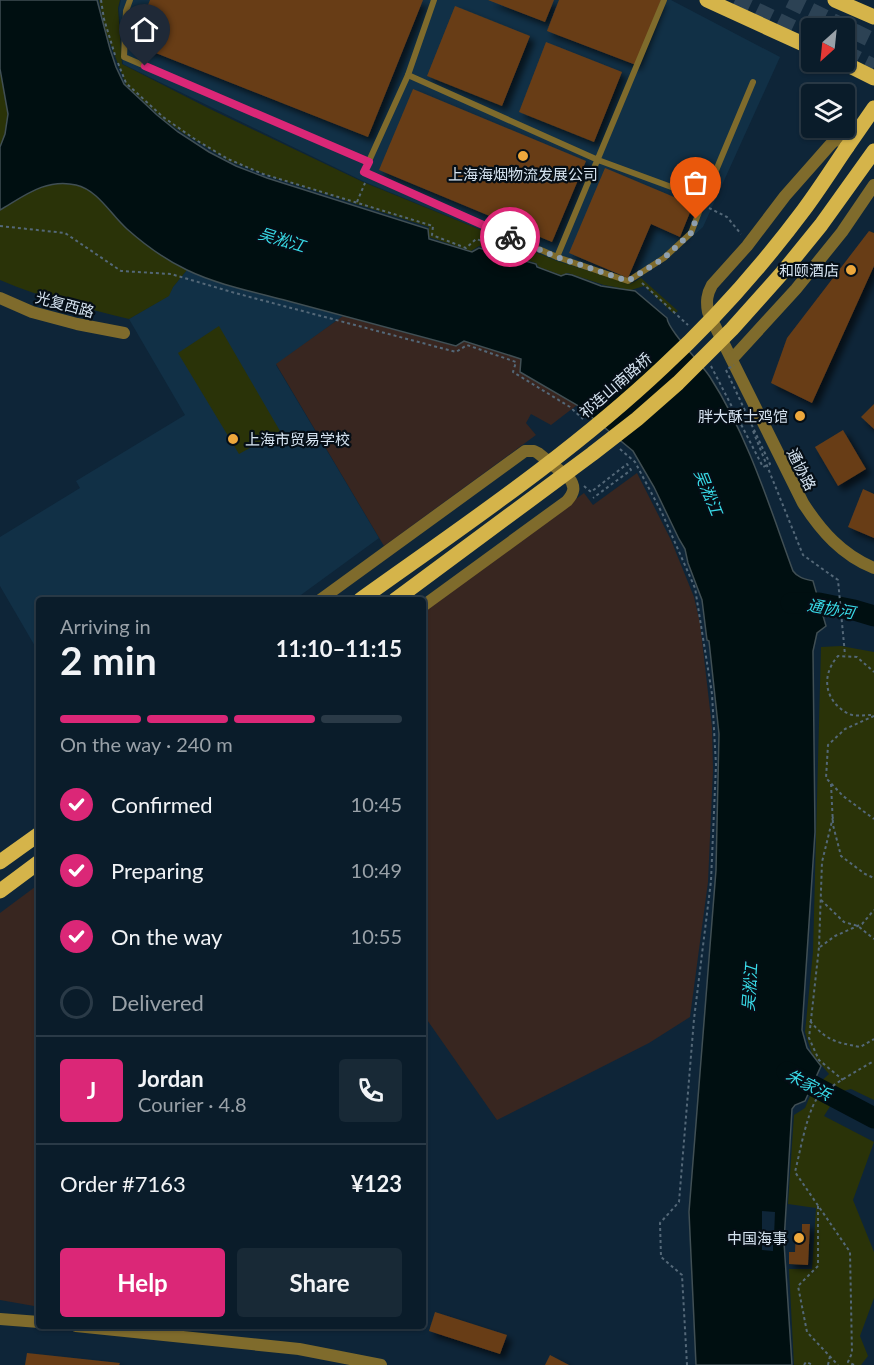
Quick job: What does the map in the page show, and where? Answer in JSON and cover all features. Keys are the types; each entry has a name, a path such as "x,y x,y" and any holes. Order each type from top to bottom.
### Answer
{"main road":[{"path":"707,0 801,43"},
{"path":"835,0 874,17"},
{"path":"855,68 874,78"},
{"name":"祁连山南路桥","path":"364,597 578,441 664,367 716,314 803,211 874,108"},
{"path":"399,597 637,419 678,383 782,273 821,225 874,151"},
{"path":"0,862 36,836"},
{"path":"0,891 36,864"}],"street":[{"name":"通协路","path":"849,145 835,140 830,145 712,285 707,304 708,312 802,503 830,539 847,553 874,568"},
{"path":"733,362 842,232 874,185"},
{"name":"光复西路","path":"0,298 32,312 124,333"},
{"path":"324,597 525,451 538,453 569,478 574,489 567,501 426,604"},
{"path":"0,1318 36,1322"},
{"path":"105,1329 299,1349 381,1365"}],"lane":[{"path":"130,0 126,11 124,57 369,162"},
{"path":"434,0 408,75 364,172 557,257 628,281 664,258 691,233 753,82"},
{"path":"557,257 664,0"},
{"path":"408,75 598,160 703,202"}],"path":[{"path":"101,0 104,19 126,83 163,117 228,159 263,174 433,226 432,235 466,248 476,239 538,259"},
{"path":"357,202 365,182"},
{"path":"703,202 727,217 745,238"},
{"path":"0,226 65,233 121,271 171,274 456,352 467,345 516,362 513,372 570,406 586,420"},
{"path":"642,282 692,329"},
{"path":"706,355 763,467 770,465 726,370 733,362"},
{"path":"618,448 635,462 662,513 695,588 712,694 716,765 711,881 694,1019 680,1202 660,1223 661,1257 682,1275 687,1365"},
{"path":"761,453 803,555 838,580 845,655"},
{"path":"569,471 591,492 627,464 631,470 593,498"},
{"path":"874,672 857,657 838,656 831,663 827,685 831,700 849,715 874,716"},
{"path":"874,716 845,729 828,745 826,778 843,796 874,819"},
{"path":"831,784 833,825 841,856 874,878"},
{"path":"833,817 822,862 819,947 809,1038 819,1060 843,1080"},
{"path":"821,900 844,922 858,926 874,939"},
{"path":"819,947 862,924 874,910"},
{"path":"810,1021 820,1034 835,1042 860,1047 874,1039"},
{"path":"854,1365 849,1362 852,1353 850,1252 795,1172 808,1121 817,1098 874,1061"},
{"path":"818,1206 818,1266 798,1286 807,1332 838,1365"},
{"path":"828,1365 830,1356"},
{"path":"804,1365 806,1362 813,1365"}],"shaded area":[{"name":"上海海烟物流发展公司","path":"121,0 671,0 780,57 703,227 667,259 630,284 557,261 365,182 123,64 119,9"},
{"name":"上海市贸易学校","path":"187,270 211,280 343,316 276,365 379,538 298,597 36,597 36,648 0,586 0,537 80,488 76,481 185,415 129,319 168,296"},
{"path":"343,316 455,346 464,341 521,359 520,372 577,405 551,425 531,414 526,423 536,435 384,546 276,364"},
{"path":"637,473 671,540 694,597 700,623 712,727 713,770 708,882 690,1017 649,1043 497,1120 426,1018 426,609 584,493 593,505"},
{"path":"36,886 36,1298 34,1306 0,1300 0,913"}],"green space":[{"path":"99,0 120,0 118,8 122,64 363,182 557,261 630,284 641,278 678,311 674,314 644,286 631,290 604,285 568,273 561,275 539,267 536,263 479,246 471,251 429,237 429,227 271,177 229,161 163,119 126,85 105,30"},
{"path":"0,69 8,114 0,147"},
{"path":"52,184 77,185 91,191 132,233 187,270 173,287 169,296 129,319 80,307 0,280 0,210 39,187"},
{"path":"219,326 280,431 239,454 178,353"},
{"path":"841,646 874,652 874,1100 851,1089 839,1092 824,1116 874,1142 853,1200 874,1252 874,1298 860,1336 868,1356 861,1365 794,1365 789,1269 812,1269 816,1208 788,1204 794,1115 805,1108 813,1089 829,1074 812,1054 805,1032 813,952 821,647"}],"water":[{"name":"吴淞江","path":"0,0 97,0 110,49 124,84 178,132 209,152 267,178 428,229 429,239 472,252 479,248 536,264 537,267 561,276 572,275 601,286 635,291 667,318 673,330 710,377 747,447 793,571 799,577 813,581 826,626 817,633 813,651 815,832 802,1030 807,1048 821,1066 805,1101 795,1105 792,1109 784,1242 792,1365 696,1365 689,1212 716,870 719,734 702,600 685,549 654,487 633,451 577,405 520,372 521,359 464,341 456,346 211,280 171,262 148,246 127,229 98,197 76,185 65,183 45,186 0,210 0,147 8,114 0,69"}],"pier":[{"path":"762,1211 775,1212 774,1237 784,1238 784,1242 773,1242 773,1251 762,1250"}],"building":[{"path":"150,0 423,0 368,137 133,44"},
{"path":"488,0 554,0 545,22"},
{"path":"559,0 661,0 636,65 547,31"},
{"path":"455,6 530,36 502,106 427,76"},
{"path":"546,42 622,72 594,142 519,112"},
{"path":"413,89 586,161 552,242 379,170"},
{"path":"605,168 693,205 680,237 651,224 628,278 569,253"},
{"path":"869,231 874,233 874,266 812,403 771,383 787,338"},
{"path":"874,404 874,429 861,417"},
{"path":"843,430 866,469 838,486 815,447"},
{"path":"863,489 874,494 874,538 848,527"},
{"path":"802,1224 810,1224 808,1265 789,1264 789,1252 795,1252 796,1232 802,1232"},
{"path":"435,1312 507,1335 500,1354 429,1331"},
{"path":"27,1353 120,1363 119,1365 25,1365"},
{"path":"550,1355 569,1365 545,1365"}],"waterway":[{"name":"通协河","path":"791,603 819,603 874,616"},
{"name":"朱家浜","path":"787,1072 874,1118"}],"tunnel":[{"path":"735,0 801,32"},
{"path":"789,0 874,41"},
{"path":"855,58 874,67"}],"way so far":[{"path":"510,237 557,257 628,281 664,258 691,233 696,219"}],"place":[{"name":"上海海烟物流发展公司","path":"523,156"},
{"name":"和颐酒店","path":"851,270"},
{"name":"胖大酥士鸡馆","path":"800,416"},
{"name":"上海市贸易学校","path":"233,439"},
{"name":"中国海事","path":"799,1238"}],"route":[{"path":"145,66 369,162 364,172 510,237"}]}
